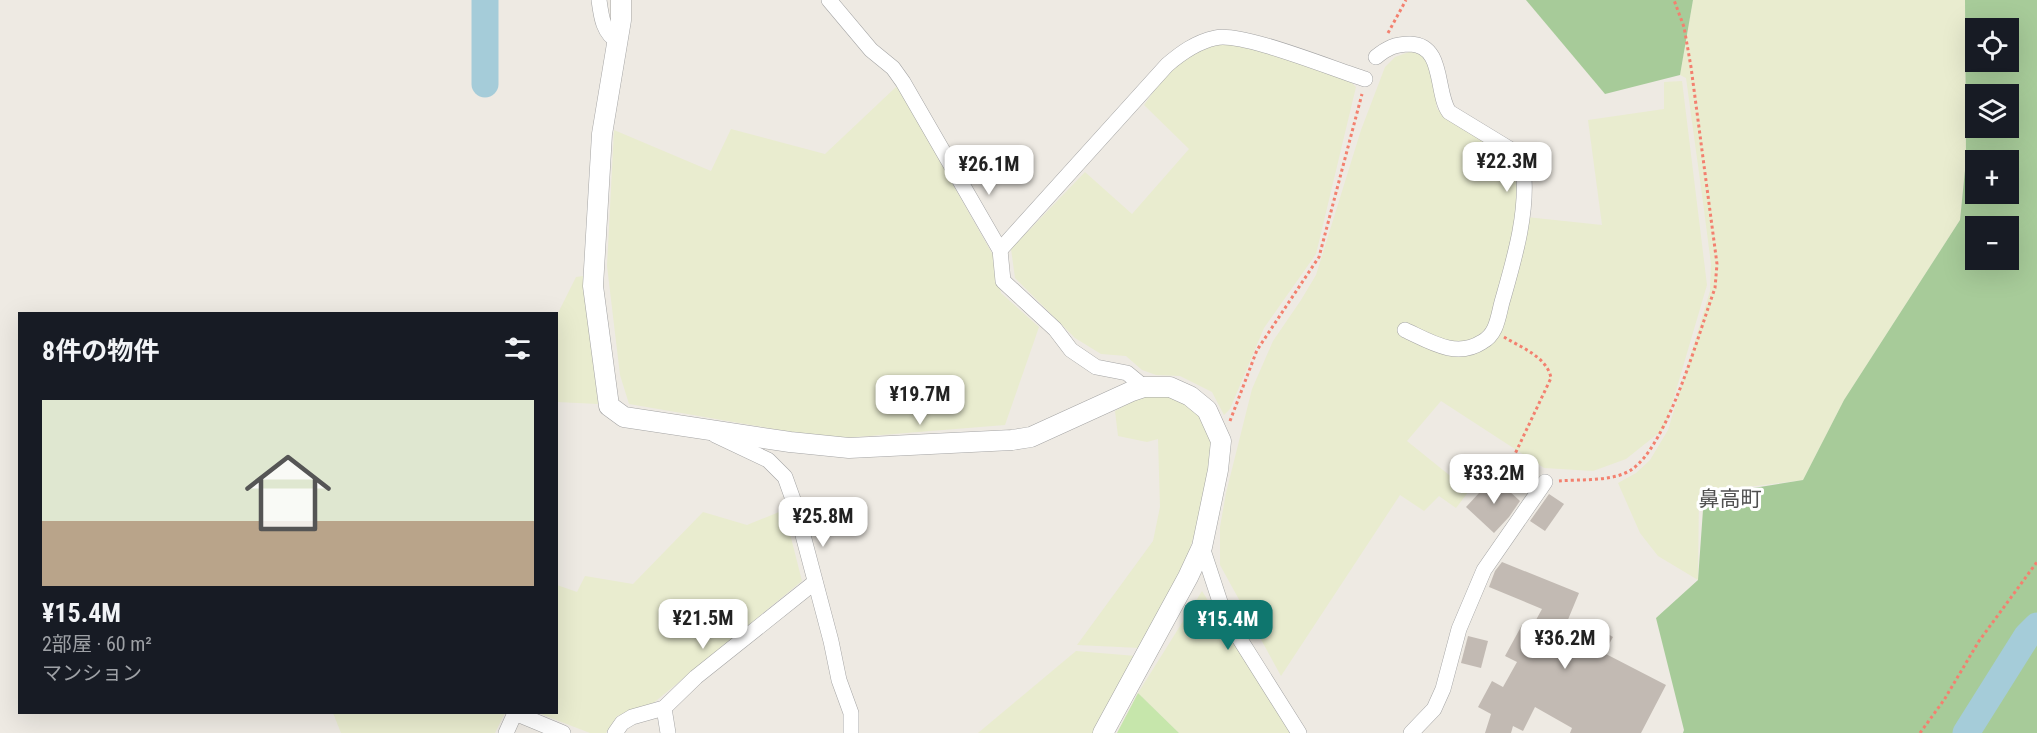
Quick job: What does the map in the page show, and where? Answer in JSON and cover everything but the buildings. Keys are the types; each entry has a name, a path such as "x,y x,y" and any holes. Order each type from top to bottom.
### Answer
{"street":[{"path":"599,0 606,29 611,38 618,41"},
{"path":"621,0 621,20 602,134 593,286 609,406 624,417 790,442 849,448 1012,440 1031,437 1144,387 1170,387 1190,396 1207,410 1221,441 1218,470 1202,547 1188,578 1103,733"},
{"path":"829,0 871,51 893,68 903,82 1000,250 1003,281 1055,329 1071,350 1096,367 1127,373 1144,387"},
{"path":"1000,250 1167,65 1181,53 1197,44 1217,37 1265,45 1365,80"},
{"path":"1376,57 1389,47 1399,44 1415,44 1425,49 1437,68 1444,106 1449,112 1518,154 1523,163 1521,224 1514,263 1494,332 1483,342 1463,349 1448,349 1405,330"},
{"path":"702,429 768,460 785,477 795,505 839,680 851,713 851,733"},
{"path":"1411,733 1434,710 1443,689 1459,629 1484,570 1545,482"},
{"path":"1202,547 1224,614 1299,733"},
{"path":"615,733 622,723 632,717 664,708 696,677 815,582"},
{"path":"664,708 668,733"},
{"path":"506,733 515,714"},
{"path":"517,714 563,733"}],"path":[{"path":"1376,57 1406,0"},
{"path":"1494,332 1539,358 1549,369 1551,378 1515,454 1522,464 1545,482 1612,476 1631,470 1648,453 1665,428 1715,288 1718,264 1691,67 1684,27 1674,0"},
{"path":"1221,441 1257,350 1319,257 1365,80"},
{"path":"1920,733 1944,700 1979,641 2037,562"}],"green space":[{"path":"1526,0 1693,0 1680,75 1605,94"},
{"path":"1693,0 1965,0 1966,150 1960,220 1844,400 1803,480 1699,493 1698,580 1658,556 1640,533 1618,483 1636,473 1650,460 1668,430 1710,291 1711,264 1686,78 1680,75"},
{"path":"1965,0 2037,0 2037,733 1683,733 1656,618 1698,580 1704,496 1803,480 1844,400 1960,220 1965,170 1965,204 2019,204 2019,150 1966,150 1966,138 2019,138 2019,84 1966,84 1965,72 2019,72 2019,18 1965,18"},
{"path":"1226,42 1247,46 1350,81 1356,87 1316,254 1264,328 1230,409 1224,415 1212,392 1180,376 1156,375 1142,370 1126,356 1101,354 1075,338 1015,278 1011,249 1085,172 1132,214 1189,149 1144,105 1168,71 1183,58 1208,46"},
{"path":"1409,52 1425,57 1431,64 1437,109 1517,159 1517,216 1602,225 1588,120 1664,109 1664,82 1682,81 1707,285 1665,428 1626,459 1593,471 1544,468 1441,401 1407,441 1469,491 1456,508 1439,496 1424,511 1400,495 1281,676 1220,565 1220,527 1226,493 1252,389 1273,341 1316,275 1361,130 1385,67 1395,57"},
{"path":"897,86 993,255 1001,293 1039,327 1005,425 832,439 629,404 620,375 607,266 614,130 711,171 731,129 825,154"},
{"path":"583,276 598,404 558,402 558,313 576,277"},
{"path":"1156,392 1187,402 1209,423 1214,438 1198,522 1188,555 1140,648 1077,645 1153,541 1160,507 1158,439 1147,442 1118,436 1115,411 1138,398"},
{"path":"784,510 802,581 651,705 617,716 606,733 590,733 541,714 558,714 558,585 577,592 585,576 633,584 703,512 747,525"},
{"path":"1202,591 1290,733 1179,733 1138,693"},
{"path":"1076,651 1136,656 1093,733 978,733"},
{"path":"1138,693 1179,733 1117,733"},
{"path":"333,714 504,714 495,733 341,733"}],"waterway":[{"path":"485,0 485,84"},
{"path":"1966,733 2027,636 2037,626"}],"district":[{"name":"鼻高町","path":"1730,499"}]}
